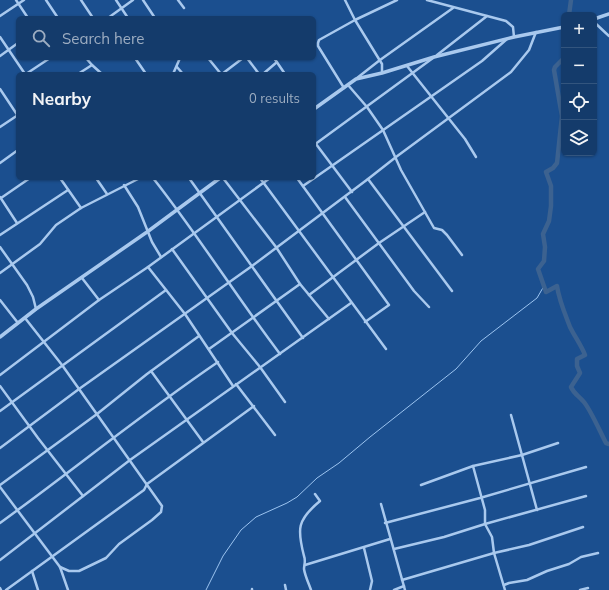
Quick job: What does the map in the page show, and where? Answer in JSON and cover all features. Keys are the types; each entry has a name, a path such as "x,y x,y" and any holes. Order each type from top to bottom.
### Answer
{"street":[{"path":"16,0 27,16"},
{"path":"0,16 24,0"},
{"path":"46,0 57,16"},
{"path":"81,0 92,16"},
{"path":"116,0 127,16"},
{"path":"111,16 133,0"},
{"path":"143,0 154,16"},
{"path":"178,0 184,8"},
{"path":"345,0 355,20 380,60 382,64 382,73"},
{"path":"344,88 318,46 319,40 355,20 397,0"},
{"path":"427,0 506,21 510,23 514,31 514,37"},
{"path":"316,108 453,8"},
{"path":"597,19 609,14"},
{"path":"316,144 487,16"},
{"path":"597,23 609,36"},
{"path":"356,79 508,38 561,28"},
{"path":"0,448 79,389 252,266 298,230 352,192 396,157 511,72 529,50 536,32"},
{"path":"0,37 24,72"},
{"path":"316,177 482,61 508,38"},
{"path":"0,56 16,44"},
{"path":"29,72 47,60"},
{"path":"88,60 100,72"},
{"path":"136,60 145,72"},
{"path":"174,72 179,60"},
{"path":"210,60 219,72"},
{"path":"224,72 240,60"},
{"path":"248,60 258,72"},
{"path":"265,72 277,62 284,72"},
{"path":"81,72 92,65"},
{"path":"177,66 182,72"},
{"path":"407,66 465,139 476,157"},
{"path":"348,85 367,107 383,130 401,170 434,228 442,230 462,255"},
{"path":"0,89 16,113"},
{"path":"0,127 16,117"},
{"path":"316,146 352,192"},
{"path":"0,163 16,151"},
{"path":"368,179 452,291"},
{"path":"17,223 0,197 27,180"},
{"path":"61,180 81,208"},
{"path":"97,180 107,194"},
{"path":"0,273 40,244 56,225 81,208 135,180"},
{"path":"155,180 178,210 229,282 252,318 280,354"},
{"path":"190,180 216,218 303,338"},
{"path":"0,337 36,309 219,180"},
{"path":"224,180 240,199 276,248 300,284 329,319"},
{"path":"261,180 364,322 386,349"},
{"path":"0,375 99,300 195,234 267,180"},
{"path":"298,180 389,305 364,322"},
{"path":"303,186 312,180"},
{"path":"124,185 138,207 147,232 161,256"},
{"path":"0,236 17,223 68,190"},
{"path":"345,197 414,290 429,307"},
{"path":"310,295 379,242 425,212"},
{"path":"0,247 33,297 36,309"},
{"path":"172,249 206,298 260,367 285,402"},
{"path":"148,267 185,314 233,386"},
{"path":"82,278 99,300"},
{"path":"209,349 300,284"},
{"path":"0,411 166,290"},
{"path":"0,301 18,323"},
{"path":"0,560 130,460 351,303"},
{"path":"25,318 62,365 162,506 161,512 119,544 106,558 79,571 68,571 60,567"},
{"path":"68,590 60,567 0,486 199,336"},
{"path":"0,523 115,438 169,395 218,362"},
{"path":"151,371 203,442"},
{"path":"236,384 275,435"},
{"path":"0,386 83,496"},
{"path":"6,590 144,490 147,484 254,406"},
{"path":"511,415 537,510"},
{"path":"421,485 472,466 522,455 558,443"},
{"path":"472,466 480,498 485,510 485,524 492,537 494,553 505,590"},
{"path":"386,523 480,498 586,467"},
{"path":"312,590 304,568 305,558 300,542 300,524 303,518 320,501 315,494"},
{"path":"394,549 444,537 586,496"},
{"path":"381,504 405,590"},
{"path":"402,580 494,553 529,545 583,527"},
{"path":"305,565 390,539"},
{"path":"364,548 372,581 370,590"},
{"path":"504,586 509,583 527,580 547,571 569,564 581,557 598,553"},
{"path":"32,571 38,590"},
{"path":"285,584 286,590"},
{"path":"394,590 404,586"},
{"path":"580,590 588,588"}],"waterway":[{"path":"569,12 571,0"},
{"path":"561,61 554,70 562,116 557,163 553,168 546,172 551,186 551,206 549,221 543,234 545,247 544,261 538,269 546,292 557,286 570,327 585,355 577,359 577,366 580,373 571,387 586,404 606,443 609,444"},
{"path":"206,590 223,556 241,530 256,517 297,497 317,478 339,463 456,369 481,341 537,298 544,286"}]}
